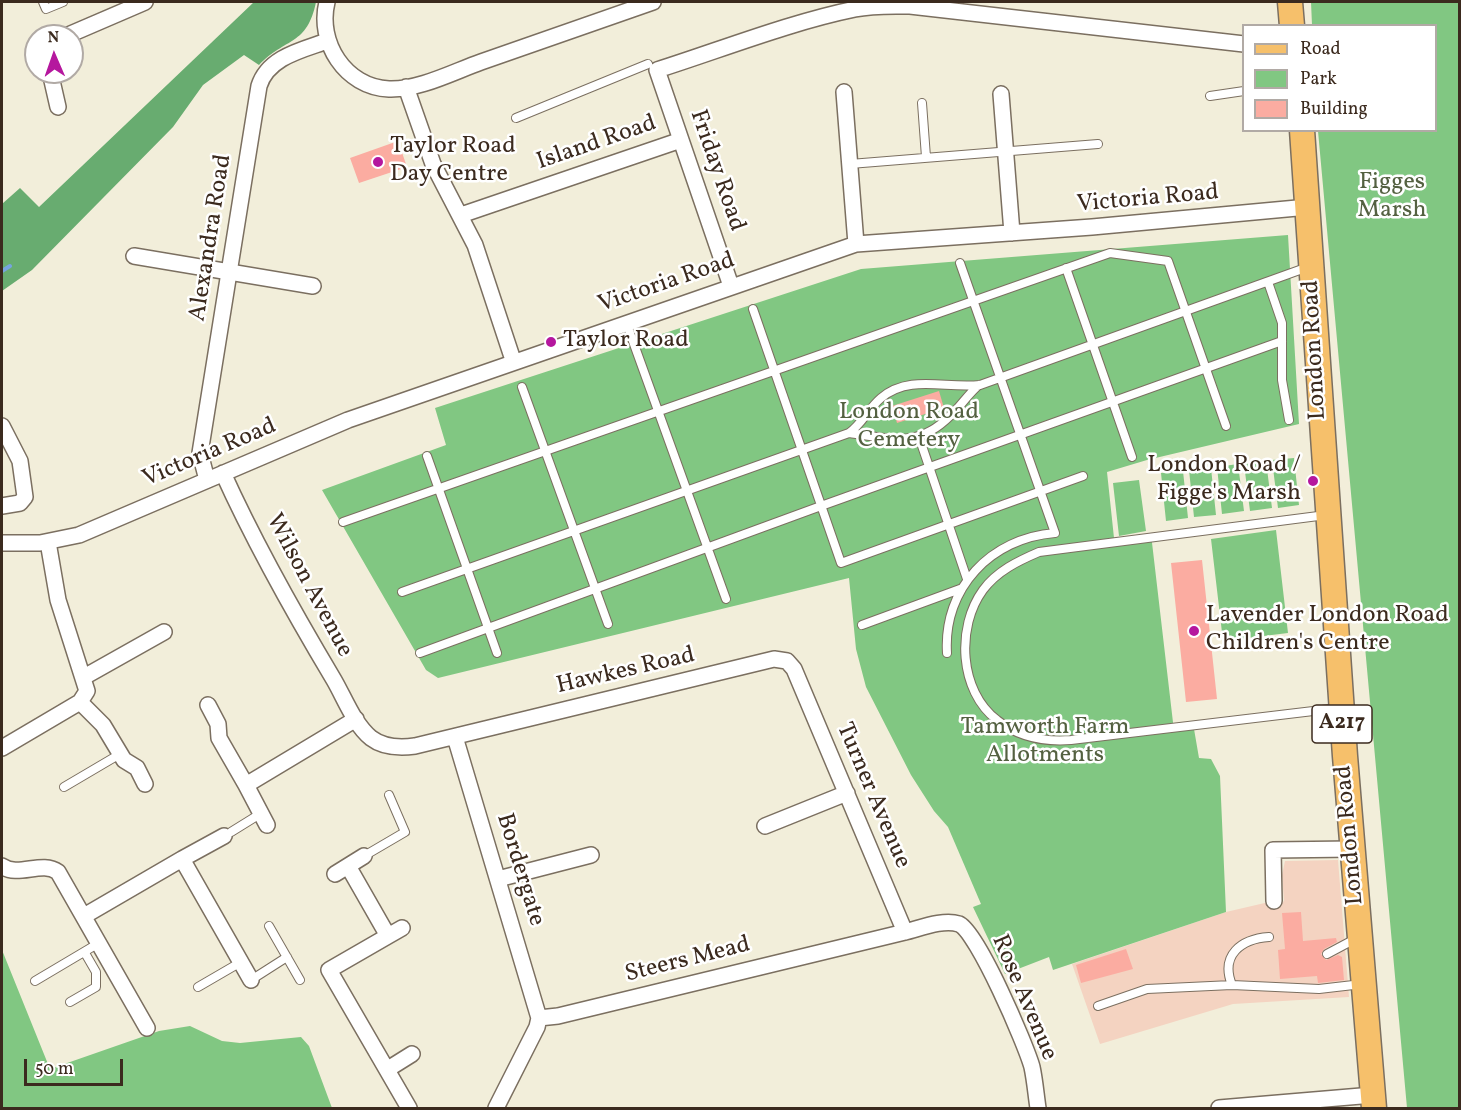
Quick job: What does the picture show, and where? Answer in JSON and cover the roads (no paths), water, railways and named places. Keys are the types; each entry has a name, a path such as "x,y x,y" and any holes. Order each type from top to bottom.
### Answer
{"main road":[{"path":"1290,2 1292,24"},
{"name":"London Road","path":"1302,132 1341,712 1374,1102"}],"street":[{"path":"84,28 145,2"},
{"path":"327,2 324,23 327,41 344,67 355,77 378,87 406,87 652,2"},
{"path":"653,67 855,9 876,7 910,6 1242,44"},
{"name":"Alexandra Road","path":"207,480 200,453 262,79 269,68 282,58 327,41"},
{"name":"Friday Road","path":"653,67 681,140 731,286"},
{"path":"53,84 58,107"},
{"path":"406,87 433,164 475,244 513,360"},
{"path":"844,92 856,244"},
{"path":"1001,94 1012,233"},
{"name":"Island Road","path":"461,215 681,140"},
{"name":"Victoria Road","path":"2,543 48,542 79,535 348,420 513,360 856,244 1308,207"},
{"path":"134,256 313,286"},
{"path":"2,426 20,461 25,497 20,503 2,506"},
{"name":"Wilson Avenue","path":"223,473 304,628 356,719 369,736 391,747 402,748 455,737"},
{"path":"2,748 80,702 87,691 58,600 48,542"},
{"path":"84,677 164,632"},
{"name":"Hawkes Road","path":"455,737 774,659 783,659 791,663 798,679"},
{"name":"Turner Avenue","path":"798,679 905,932"},
{"path":"80,702 104,725 120,754 137,768 146,784"},
{"path":"208,705 218,724 219,738 264,819"},
{"path":"246,785 356,719"},
{"name":"Bordergate","path":"455,737 538,1018"},
{"path":"765,826 847,793"},
{"path":"84,916 227,834"},
{"path":"1274,901 1273,850 1352,849"},
{"path":"498,879 591,855"},
{"path":"364,856 341,870 388,936"},
{"path":"183,859 251,980"},
{"path":"2,866 12,871 53,869 84,916 147,1028"},
{"name":"Steers Mead","path":"538,1018 569,1013 945,923"},
{"name":"Rose Avenue","path":"945,923 958,924 969,931 987,966 1032,1067 1038,1108"},
{"path":"402,928 326,964 409,1108"},
{"path":"496,1108 537,1027 538,1018"},
{"path":"388,1069 412,1054"},
{"path":"1219,1108 1374,1102"}],"lane":[{"path":"43,2 46,9 63,2"},
{"path":"516,118 653,67"},
{"path":"1210,96 1242,91"},
{"path":"922,103 926,157"},
{"path":"850,165 1098,144"},
{"path":"342,522 659,413 1110,253 1168,261 1226,426"},
{"path":"947,653 948,625 960,590 981,563 1008,544 1055,532 960,263"},
{"path":"402,592 686,489 849,433 857,427 882,397 900,386 932,383 980,385 1311,266"},
{"path":"1066,268 1132,457"},
{"path":"1268,282 1281,317 1282,380 1289,420"},
{"path":"753,309 841,563 1083,476"},
{"path":"626,321 726,599"},
{"path":"420,653 1282,341"},
{"path":"849,433 892,440 919,437 942,423 980,385"},
{"path":"522,387 608,624"},
{"path":"919,437 967,579"},
{"path":"427,456 497,653"},
{"path":"1327,514 1039,552 1006,568 983,589 971,612 965,637 965,654 968,671 986,708 997,720 1035,738 1071,740 1330,709 1341,712"},
{"path":"862,625 960,590"},
{"path":"64,787 120,754"},
{"path":"364,856 405,832 388,795"},
{"path":"227,834 264,819"},
{"path":"269,926 300,980"},
{"path":"1232,985 1229,961 1234,949 1243,942 1269,937"},
{"path":"1327,954 1359,937"},
{"path":"35,981 99,943"},
{"path":"70,1002 96,987 96,972 85,953"},
{"path":"251,980 287,957"},
{"path":"198,987 241,962"},
{"path":"1098,1006 1146,989 1232,985 1319,989 1363,984"}],"waterway":[{"path":"2,271 10,266"}],"place":[{"name":"Taylor Road Day Centre","path":"378,162"},
{"name":"Taylor Road","path":"551,342"},
{"name":"London Road / Figge's Marsh","path":"1313,481"},
{"name":"Lavender London Road Children's Centre","path":"1194,631"}],"park label":[{"name":"Figges Marsh","path":"1392,198"},
{"name":"London Road Cemetery","path":"909,428"},
{"name":"Tamworth Farm Allotments","path":"1045,743"}]}
